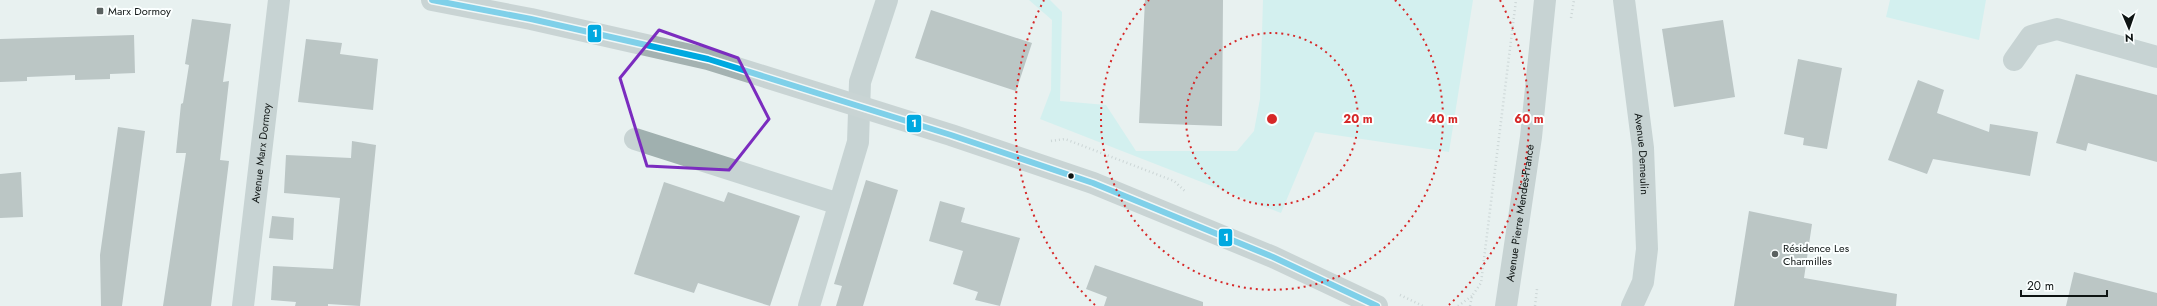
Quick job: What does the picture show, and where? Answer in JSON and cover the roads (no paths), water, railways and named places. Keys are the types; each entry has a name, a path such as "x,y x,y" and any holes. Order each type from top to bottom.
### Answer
{"main road":[{"path":"432,0 708,59 859,105 1093,183 1273,257 1377,306"}],"street":[{"name":"Avenue Marx Dormoy","path":"243,306 279,0"},
{"path":"809,306 858,142 860,82 887,0"},
{"name":"Avenue Pierre Mendès-France","path":"1506,306 1531,137 1545,0"},
{"name":"Avenue Demeulin","path":"1624,0 1643,148 1647,249 1643,282 1632,306"},
{"path":"2014,60 2031,36 2057,29 2157,57"},
{"path":"635,140 839,204"}],"place":[{"name":"Marx Dormoy","path":"100,11"},
{"name":"Résidence Les Charmilles","path":"1775,254"}]}
